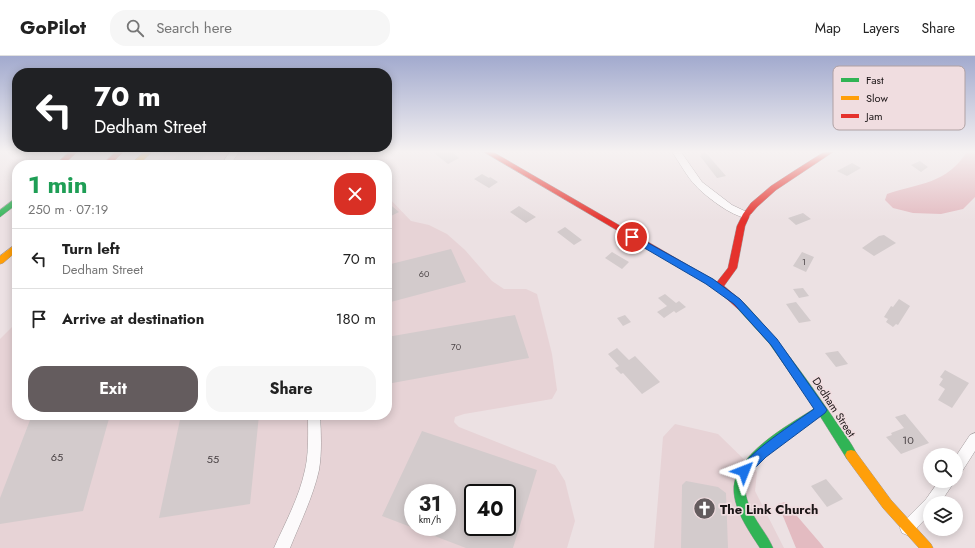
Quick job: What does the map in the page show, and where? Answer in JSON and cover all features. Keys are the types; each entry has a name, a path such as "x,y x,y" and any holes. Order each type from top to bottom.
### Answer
{"main road":[{"name":"Dedham Street","path":"527,175 718,287 743,307 774,342 885,503 927,548"},
{"path":"718,287 730,273 734,264 738,240 746,215 759,200 795,175"},
{"path":"0,214 12,204"},
{"path":"0,261 12,250"},
{"path":"767,548 744,510 741,501 741,479 744,471 762,453 821,410"}],"street":[{"path":"693,175 699,184 729,207 746,215"},
{"path":"282,548 305,491 311,471 314,454 314,420"},
{"path":"963,457 975,439"},
{"path":"936,496 942,488"},
{"path":"907,528 923,511"}],"shaded area":[{"path":"975,175 975,197 963,209 941,214 913,213 893,208 885,200 887,194 932,181 941,176"},
{"path":"392,201 411,221 429,225 447,234 465,250 492,281 504,289 526,289 537,294 552,354 557,390 552,399 464,414 455,417 454,422 459,427 555,465 565,481 575,521 567,548 0,548 0,339 12,327 12,420 392,420"},
{"path":"675,424 718,434 757,472 755,491 784,548 654,548 663,437"},
{"path":"785,502 824,548 796,548 778,504"}],"building":[{"path":"480,175 484,175 498,182 489,188 474,179"},
{"path":"715,175 726,176 717,178"},
{"path":"392,206 399,212 392,216"},
{"path":"519,206 536,217 526,223 510,212"},
{"path":"803,213 811,219 796,225 788,218"},
{"path":"565,227 582,240 574,245 557,232"},
{"path":"884,235 896,243 874,256 862,248 879,236"},
{"path":"451,249 466,282 392,302 392,264"},
{"path":"612,252 629,262 622,269 605,258"},
{"path":"802,252 814,257 806,272 793,266"},
{"path":"803,288 809,296 799,298 793,289"},
{"path":"665,294 676,303 679,301 686,307 676,313 674,311 664,318 657,312 667,306 658,298"},
{"path":"899,299 910,306 898,325 896,324 893,327 886,322 888,319 884,317 891,306 893,307"},
{"path":"796,302 811,321 799,323 786,304"},
{"path":"515,315 529,358 392,383 392,336"},
{"path":"625,315 631,322 623,326 617,318"},
{"path":"617,348 629,360 635,356 660,382 642,394 623,373 621,374 615,368 619,366 608,354"},
{"path":"838,351 848,364 836,367 825,353"},
{"path":"945,370 969,383 952,408 938,400 945,389 939,385 943,379 940,377"},
{"path":"905,414 929,443 901,454 886,437 892,435 891,433 904,428 895,417"},
{"path":"30,420 109,420 83,511 0,524 0,498"},
{"path":"180,420 258,420 250,504 159,518"},
{"path":"422,431 537,470 513,548 466,548 434,536 456,536 456,484 404,484 404,524 382,516"},
{"path":"826,479 843,499 827,507 811,486"},
{"path":"686,481 718,487 726,493 728,548 681,548 682,485"}],"traffic: fast":[{"path":"0,214 12,204"},
{"path":"741,306 786,359 851,455"},
{"path":"767,548 745,512 740,496 740,484 742,478 748,466 756,457 778,439 821,410"}],"traffic: slow":[{"path":"0,261 12,250"},
{"path":"851,455 887,504 927,548"}],"traffic: jam":[{"path":"527,175 691,270 721,289 741,306"},
{"path":"718,287 733,268 736,259 741,226 747,214 763,196 793,175"}],"place":[{"name":"The Link Church","path":"704,509"}],"route":[{"path":"632,237 710,281 743,307 785,356 821,410 762,453 744,471"}]}
